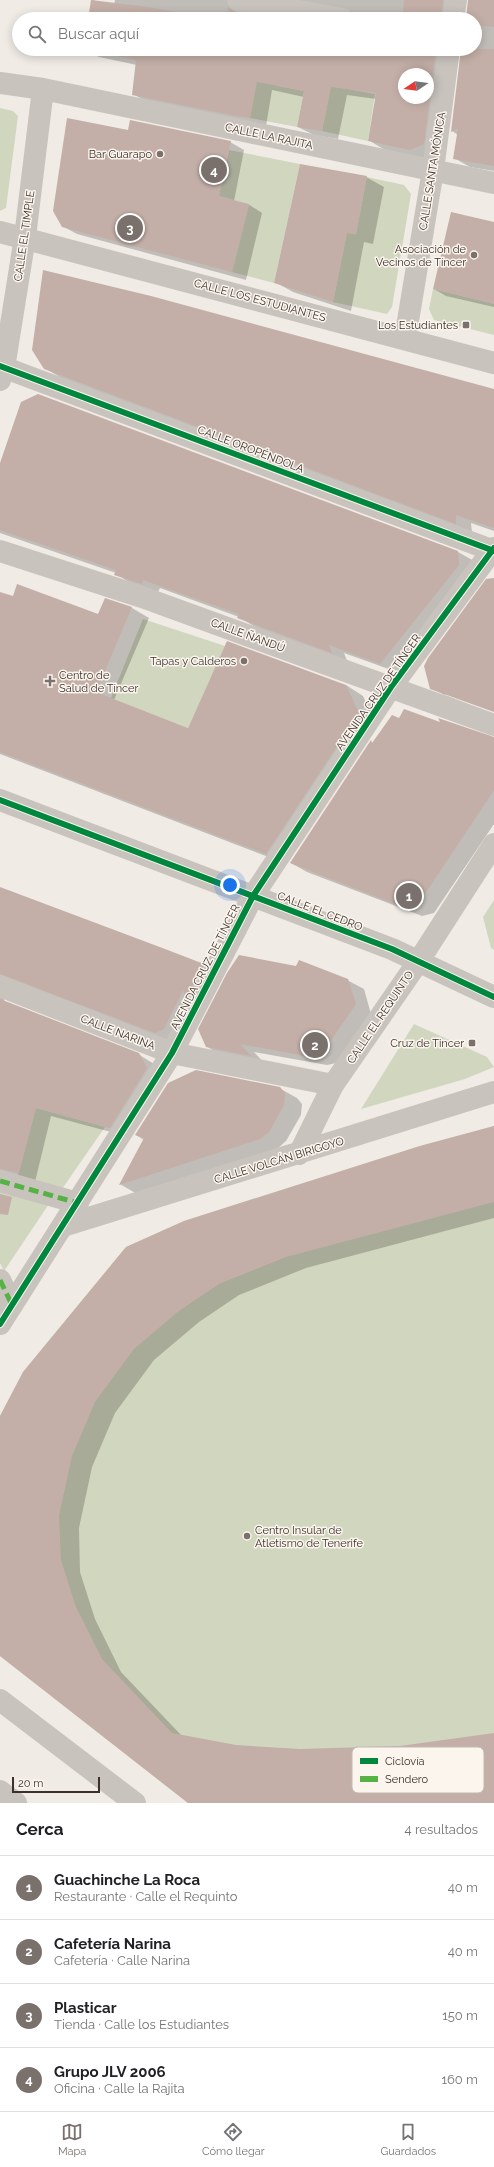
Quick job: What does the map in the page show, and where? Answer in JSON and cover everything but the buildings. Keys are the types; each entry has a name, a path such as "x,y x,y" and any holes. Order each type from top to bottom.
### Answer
{"street":[{"path":"238,0 304,12"},
{"path":"454,12 456,0"},
{"name":"CALLE SANTA MÓNICA","path":"405,339 433,170 448,56"},
{"name":"CALLE LA RAJITA","path":"0,83 43,89 494,183"},
{"name":"CALLE EL TIMPLE","path":"1,372 25,237 43,89"},
{"name":"CALLE LOS ESTUDIANTES","path":"0,232 25,237 494,363"},
{"name":"CALLE OROPÉNDOLA","path":"1,372 493,550"},
{"name":"AVENIDA CRUZ DE TÍNCER","path":"0,1324 172,1053 253,896 390,686 493,550"},
{"name":"CALLE ÑANDÚ","path":"0,551 142,598 390,686 494,725"},
{"name":"CALLE EL CEDRO","path":"0,800 392,949 494,997"},
{"name":"CALLE EL REQUINTO","path":"299,1154 333,1085 418,962 494,844"},
{"name":"CALLE NARINA","path":"0,986 172,1053 333,1085"},
{"name":"CALLE VOLCÁN BIRIGOYO","path":"63,1226 299,1154 494,1092"},
{"path":"0,1181 78,1203"},
{"path":"0,1280 12,1305"},
{"path":"0,1700 135,1803"},
{"path":"0,1791 16,1803"}],"green space":[{"path":"258,73 279,77 278,86 304,91 297,127 250,118"},
{"path":"331,86 375,94 368,141 322,131"},
{"path":"0,108 13,111 18,116 6,208 0,211"},
{"path":"229,150 300,164 274,283 232,272 249,204 219,196"},
{"path":"367,177 404,185 411,194 392,307 387,314 333,302 347,233 356,234"},
{"path":"433,289 494,304 494,335 434,320 429,309"},
{"path":"143,619 225,646 188,728 111,698"},
{"path":"494,900 494,950 491,948 483,917"},
{"path":"414,1024 487,1057 494,1067 465,1079 361,1109"},
{"path":"36,1108 105,1127 62,1189 18,1175"},
{"name":"Centro Insular de Atletismo de Tenerife","path":"494,1126 494,1803 188,1803 0,1656 0,1416 23,1372 126,1247 184,1221 420,1146"},
{"path":"0,1188 51,1201 4,1271 0,1263"}],"marked path":[{"path":"0,1181 78,1203"},
{"path":"0,1280 12,1305"}],"cycle path":[{"path":"0,366 494,551"},
{"path":"0,1324 172,1053 253,896 391,687 494,548"},
{"path":"0,800 392,949 494,997"}],"place":[{"name":"Bar Guarapo","path":"160,154"},
{"name":"Grupo JLV 2006","path":"214,170"},
{"name":"Plasticar","path":"130,228"},
{"name":"Asociación de Vecinos de Tíncer","path":"474,255"},
{"name":"Los Estudiantes","path":"466,325"},
{"name":"Tapas y Calderos","path":"244,661"},
{"name":"Centro de Salud de Tíncer","path":"50,681"},
{"name":"Guachinche La Roca","path":"409,896"},
{"name":"Cruz de Tincer","path":"472,1043"},
{"name":"Cafetería Narina","path":"315,1045"},
{"name":"Centro Insular de Atletismo de Tenerife","path":"247,1536"}]}
